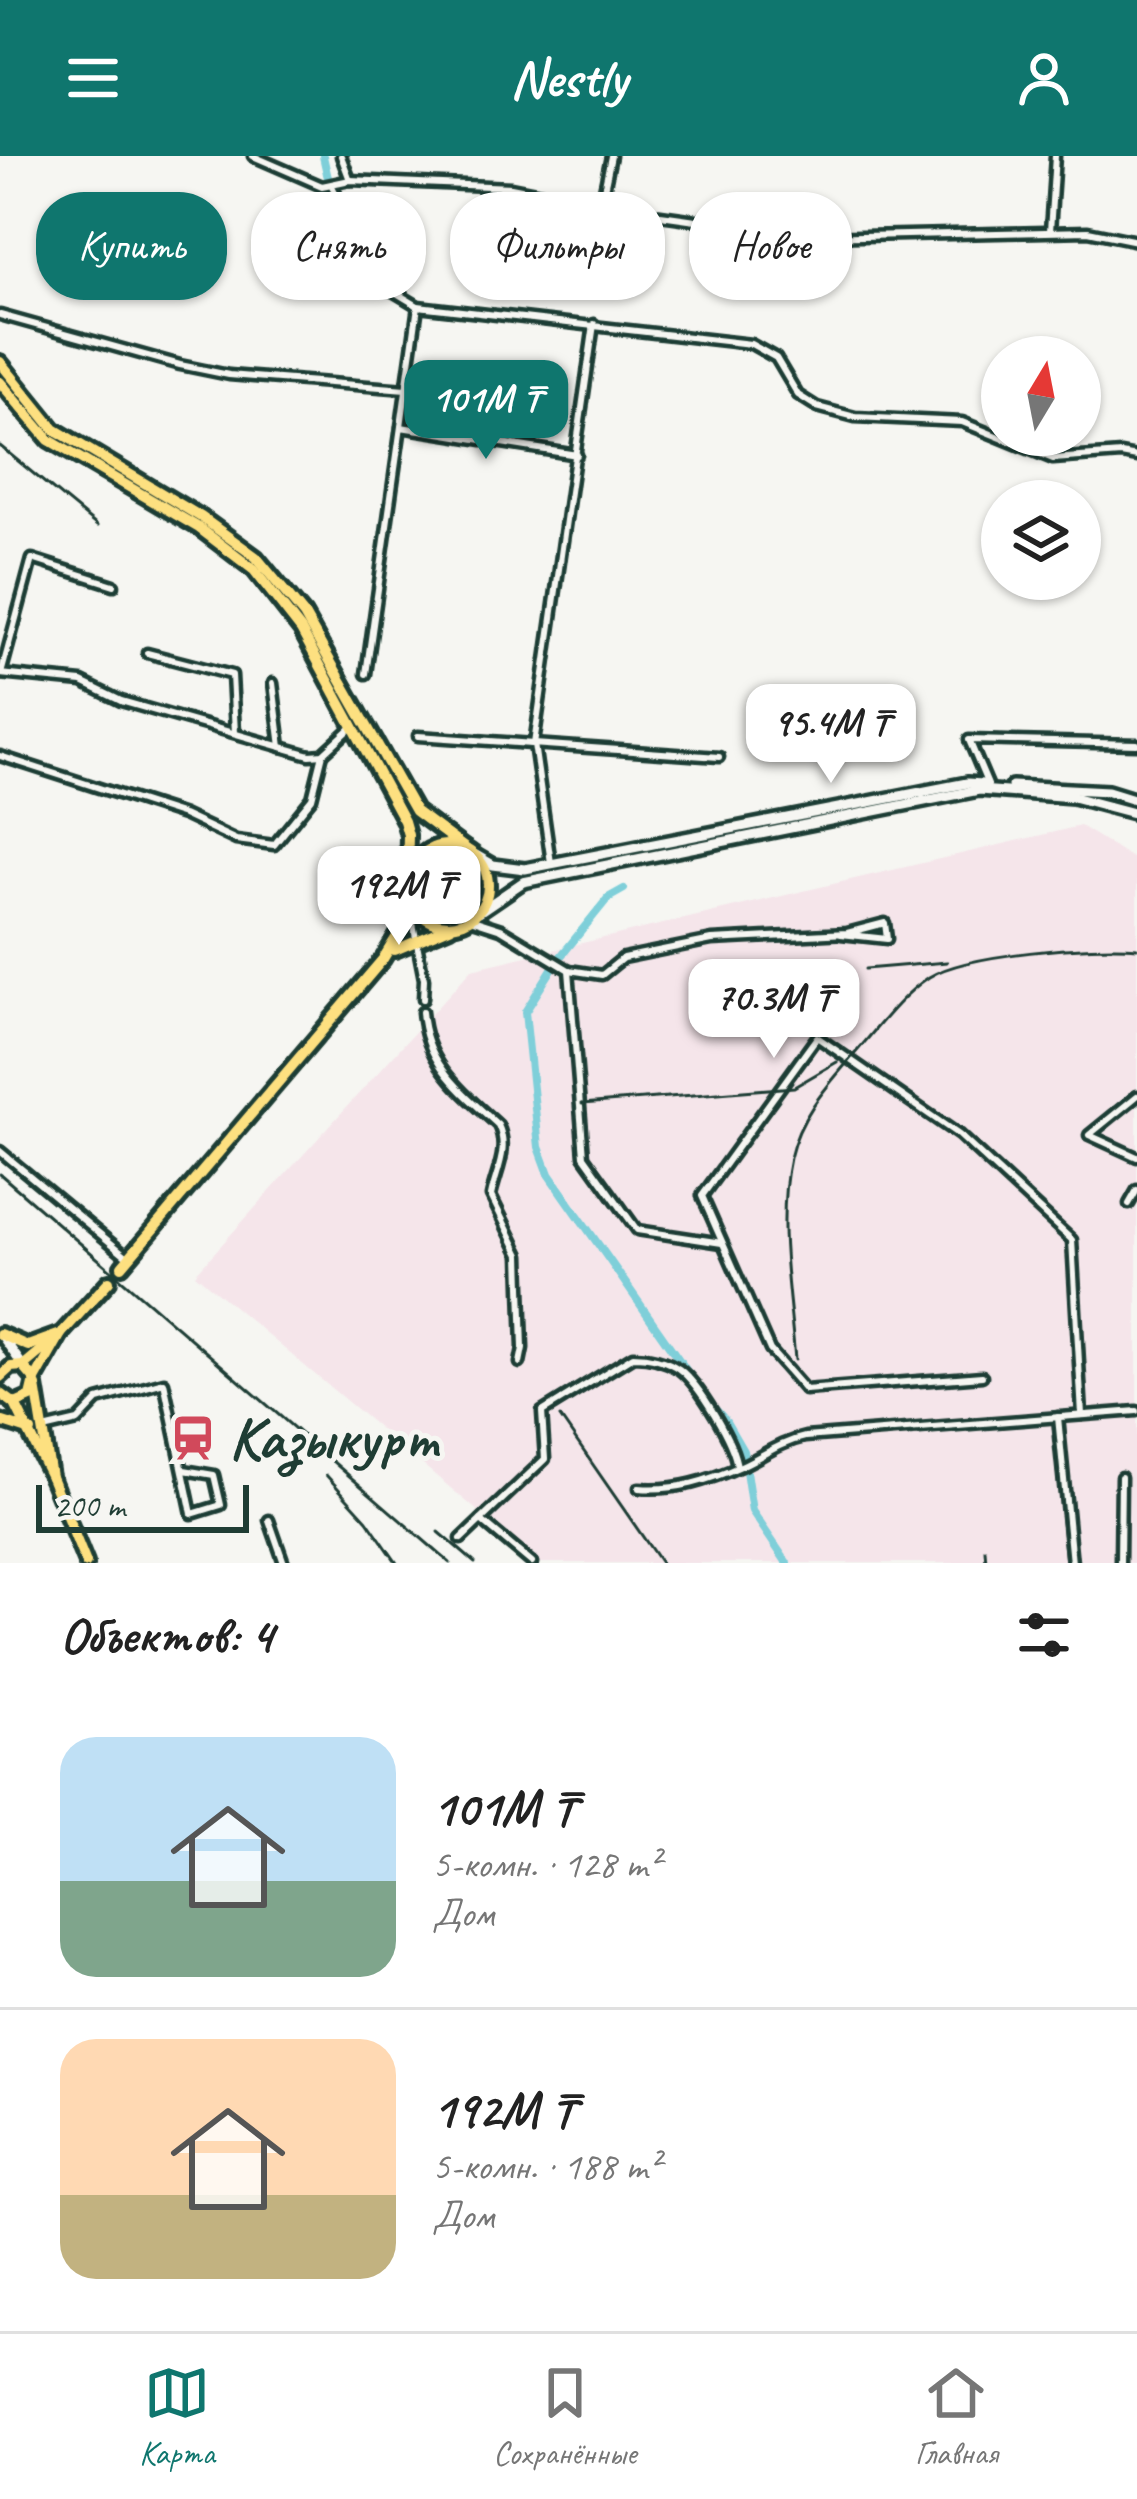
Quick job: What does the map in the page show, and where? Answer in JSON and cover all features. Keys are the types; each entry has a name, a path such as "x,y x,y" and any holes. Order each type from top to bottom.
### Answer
{"main road":[{"path":"0,363 54,429 201,517 256,556 304,615 395,793 408,835 405,923 383,959 125,1262"},
{"path":"0,382 49,440 199,528 254,570 301,630 395,793 428,824 470,851 484,866 487,898 469,918 432,922 420,915 408,890 422,854 451,844 470,851 509,868 945,788 988,785 1108,791 1137,800"},
{"path":"383,959 398,947 469,918 523,882 979,790 1073,797 1137,814"},
{"path":"0,1377 11,1367 23,1366 61,1334 110,1281"},
{"path":"0,1334 28,1346 61,1334"},
{"path":"0,1334 36,1383 39,1414"},
{"path":"36,1430 0,1417 13,1403 32,1397 61,1334"},
{"path":"36,1430 49,1354"},
{"path":"0,1394 36,1430 86,1563"}],"street":[{"path":"253,156 312,183 332,186 350,180 537,192"},
{"path":"341,156 350,180"},
{"path":"604,192 611,156"},
{"path":"1050,231 1055,156"},
{"path":"332,186 382,285 418,307 594,324 765,349 805,402 855,417 962,422 1053,459 1137,457"},
{"path":"665,214 817,237 1088,230 1137,242"},
{"path":"366,674 418,307"},
{"path":"0,315 230,375 406,389"},
{"path":"551,863 534,744 594,324"},
{"path":"401,427 577,455"},
{"path":"114,585 32,559 1,674 82,682 121,700 310,755 323,754"},
{"path":"147,653 232,675 235,733"},
{"path":"273,683 281,747"},
{"path":"0,757 183,815 236,840 274,845 312,798 323,754 353,724"},
{"path":"418,736 719,757"},
{"path":"988,785 969,740 1137,744"},
{"path":"408,890 424,979 423,999"},
{"path":"469,918 501,928 569,970 602,975 622,958 712,940 841,934 887,939 885,923 841,934"},
{"path":"569,970 584,1156 638,1230 723,1243"},
{"path":"422,1012 432,1056 445,1076 498,1125 502,1135 505,1148 491,1196 520,1255 524,1348 520,1363"},
{"path":"982,1376 805,1390 770,1350 703,1196 817,1037 959,1135 1072,1240 1082,1415"},
{"path":"1137,1096 1089,1135 1137,1156"},
{"path":"0,1151 125,1262"},
{"path":"1129,1204 1137,1190"},
{"path":"461,1539 544,1460 542,1412 633,1356 661,1360 682,1371 712,1412 737,1467"},
{"path":"36,1430 78,1420 98,1400 164,1382 192,1514 221,1505 214,1475 184,1470"},
{"path":"639,1489 674,1491 737,1467 778,1444 805,1437 1137,1411"},
{"path":"1058,1417 1072,1563"},
{"path":"1120,1563 1121,1477"},
{"path":"268,1520 284,1563"},
{"path":"481,1520 532,1563"}],"shaded area":[{"path":"1080,826 1137,861 1137,1563 540,1563 195,1274 472,969"}],"waterway":[{"path":"323,156 328,178"},
{"path":"624,889 608,898 557,961 525,1012 539,1147 549,1174 696,1384"},
{"path":"708,1401 743,1451 752,1511 787,1563"}],"railway":[{"path":"0,446 97,526"},
{"path":"795,1360 785,1259 786,1182 800,1129 833,1080 908,994 946,969 1030,952 1137,948"},
{"path":"865,969 947,962"},
{"path":"582,1104 794,1087 837,1062"},
{"path":"0,1174 450,1563"},
{"path":"560,1417 661,1563"},
{"path":"1053,1436 1066,1563"},
{"path":"326,1475 367,1520 397,1563"},
{"path":"439,1532 475,1563"},
{"path":"985,1549 986,1563"}],"place":[{"name":"Казыкурт","path":"193,1438"}]}
